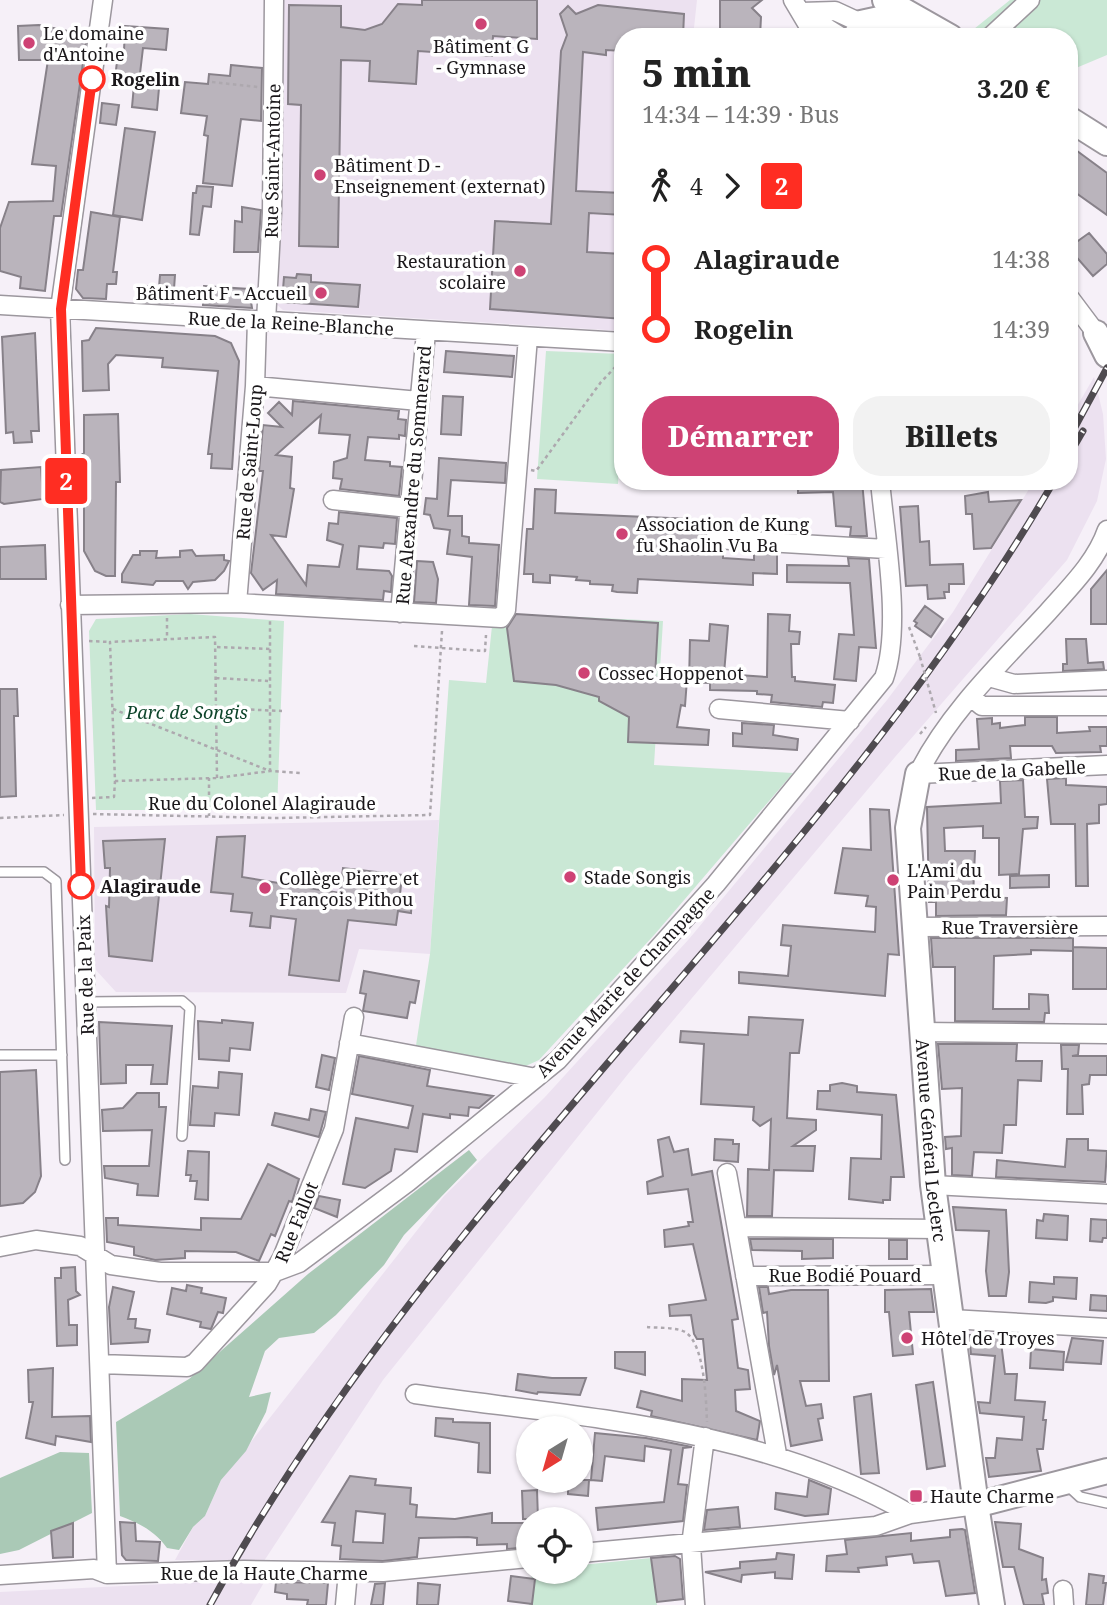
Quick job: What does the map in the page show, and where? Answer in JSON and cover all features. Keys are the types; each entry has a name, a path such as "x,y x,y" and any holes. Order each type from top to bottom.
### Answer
{"main road":[{"path":"885,0 933,28"},
{"path":"863,27 884,18 921,22"},
{"path":"1078,124 1107,144"},
{"name":"Avenue Général Leclerc","path":"918,774 908,828 920,1032 933,1185 992,1605"},
{"path":"976,1505 1107,1471"}],"street":[{"name":"Rue de la Paix","path":"103,0 61,309 67,612 97,1256 107,1574"},
{"name":"Rue Saint-Antoine","path":"262,321 272,213 274,0"},
{"path":"1000,28 1030,0"},
{"path":"797,6 835,11 863,27"},
{"path":"797,6 810,28"},
{"path":"797,6 828,28"},
{"name":"Rue de la Reine-Blanche","path":"0,305 614,342"},
{"path":"1078,310 1102,344"},
{"name":"Rue de Saint-Loup","path":"237,603 262,321"},
{"name":"Rue Alexandre du Sommerard","path":"426,332 400,613 501,618 506,610 528,337"},
{"path":"255,386 419,401"},
{"name":"Avenue Marie de Champagne","path":"0,1247 36,1240 80,1246 111,1265 159,1272 275,1272 299,1263 408,1182 536,1078 558,1059 716,884 884,678 892,657 881,490"},
{"path":"333,500 409,508"},
{"path":"918,774 928,753 971,698 1088,565 1107,530"},
{"path":"715,539 886,549"},
{"path":"67,612 237,603 400,613"},
{"path":"989,677 1014,684 1107,680"},
{"path":"971,698 982,706 1107,706"},
{"path":"719,709 850,722"},
{"name":"Rue de la Gabelle","path":"918,774 1107,765"},
{"name":"Rue Traversière","path":"914,927 1107,926"},
{"name":"Rue Fallot","path":"100,1364 187,1367 204,1353 275,1272 334,1129 354,1017"},
{"path":"920,1032 1107,1034"},
{"path":"349,1043 536,1078"},
{"name":"Rue Bodié Pouard","path":"727,1173 777,1454"},
{"path":"933,1185 1107,1194"},
{"path":"737,1227 939,1229"},
{"name":"Rue Bodié Pouard","path":"745,1276 945,1275"},
{"path":"951,1319 1107,1328"},
{"path":"415,1394 705,1437 777,1454 881,1497 910,1514"},
{"path":"695,1605 691,1545 705,1437"},
{"path":"593,1552 876,1526 910,1514 976,1505"},
{"name":"Rue de la Haute Charme","path":"0,1575 94,1569 107,1574 244,1570 383,1572 516,1559"},
{"path":"345,1605 348,1572"}],"lane":[{"path":"0,872 44,872 56,881 65,1160"},
{"path":"86,1002 182,1001 190,1007 182,1136"},
{"path":"0,1055 62,1055"},
{"path":"1065,1482 1080,1497 1107,1503"}],"path":[{"path":"212,82 265,88"},
{"path":"523,470 536,471 601,382 614,368"},
{"path":"166,610 167,639"},
{"path":"270,613 270,772"},
{"path":"441,648 443,615"},
{"path":"414,646 485,651 487,623"},
{"path":"911,630 936,713"},
{"path":"87,640 110,642 215,637 217,778"},
{"path":"92,797 114,797 110,642"},
{"path":"215,647 270,649"},
{"name":"Rue du Colonel Alagiraude","path":"93,814 430,814 441,648"},
{"path":"216,678 269,681"},
{"path":"216,708 282,711"},
{"path":"113,709 216,748 270,772"},
{"path":"115,781 217,778 270,772 300,773"},
{"path":"209,778 209,816"},
{"path":"0,818 67,815"},
{"path":"647,1327 684,1332 694,1341 706,1387 705,1437"}],"shaded area":[{"path":"280,0 697,0 694,28 614,28 614,330 283,310 275,303"},
{"path":"1094,377 1103,414 1106,459 1097,501 1067,560 895,757 628,1074 383,1380 264,1561 175,1560 193,1527 205,1516 221,1480 444,1196 545,1097 689,939 887,700 953,612 1028,490 1078,490 1078,405"},
{"name":"Collège Pierre et François Pithou","path":"439,820 430,954 359,949 346,993 116,992 95,969 94,827"},
{"path":"266,1579 251,1605 0,1605 0,1592"}],"green space":[{"path":"1010,0 1107,0 1107,55 1078,67 1078,28 975,28"},
{"path":"546,351 614,354 614,484 537,479"},
{"name":"Parc de Songis","path":"190,614 284,621 277,810 96,810 89,631 96,619"},
{"name":"Stade Songis","path":"516,614 663,621 654,765 793,773 655,934 539,1060 517,1070 415,1052 430,954 449,680 486,683 492,626 514,626"},
{"path":"469,1150 477,1160 404,1235 384,1265 336,1315 314,1333 279,1338 265,1351 249,1397 271,1392 266,1412 246,1451 221,1480 205,1516 193,1527 179,1550 167,1548 146,1528 120,1516 116,1422 189,1379 308,1274"},
{"path":"60,1452 89,1453 92,1513 19,1550 0,1554 0,1478"},
{"path":"651,1558 657,1605 529,1605 531,1584 593,1584 593,1564"}],"building":[{"path":"422,0 537,0 537,39 493,36 492,56 418,51 416,84 369,81 370,61 341,60 338,247 299,246 301,105 288,104 289,5 341,6 341,27 365,30 382,24 398,4 422,5"},
{"path":"720,0 762,0 752,8 761,17 760,28 720,28"},
{"path":"598,5 684,14 683,28 614,28 614,50 606,50 606,55 583,52 576,191 614,193 614,214 589,213 587,252 614,254 614,318 490,309 495,221 551,224 561,51 567,35 560,14 568,6 576,14"},
{"path":"39,25 87,35 61,216 54,216 45,291 20,288 21,277 0,271 0,228 9,202 53,201 56,166 32,164 48,60 19,60 18,26"},
{"path":"125,26 168,29 166,50 143,48 139,82 115,79 117,61 121,51 124,51"},
{"path":"231,65 262,68 261,121 241,119 232,186 203,183 208,136 204,135 207,116 181,113 185,82 208,84 209,74 230,76"},
{"path":"134,85 159,88 157,110 132,107"},
{"path":"102,103 119,105 116,125 100,123"},
{"path":"125,128 155,132 142,220 113,215"},
{"path":"1078,152 1107,173 1107,215 1078,194"},
{"path":"197,186 213,187 211,207 203,206 199,235 190,234 193,193 196,193"},
{"path":"242,207 261,210 258,252 234,252 235,221 242,222"},
{"path":"91,212 120,217 113,272 117,272 116,284 107,284 106,299 83,298 76,289 78,270 83,270"},
{"path":"1089,233 1107,254 1107,264 1093,276 1078,259 1078,241"},
{"name":"Bâtiment F - Accueil","path":"297,274 311,275 311,282 360,285 358,307 282,302 284,277 296,278"},
{"path":"160,275 175,275 173,303 144,302 145,286 159,287"},
{"path":"204,286 249,289 252,308 203,305"},
{"path":"96,328 215,336 231,343 239,361 232,469 211,468 212,454 208,454 218,371 162,367 163,358 116,355 108,364 109,390 83,391 82,341 89,340"},
{"path":"35,333 39,431 31,431 32,442 14,443 13,432 6,433 2,337"},
{"path":"446,351 514,356 512,377 444,372"},
{"path":"443,396 463,397 461,435 441,434"},
{"path":"293,401 399,411 398,419 406,420 405,436 399,435 399,439 368,437 365,460 390,462 390,466 402,467 399,496 340,489 342,479 333,478 334,462 347,458 350,435 319,433 321,415 276,455 292,457 290,488 294,489 286,537 271,535 306,585 308,565 339,567 343,545 327,540 329,523 338,524 339,512 397,518 395,544 384,543 383,548 359,546 357,569 389,571 392,576 391,592 384,591 383,600 276,594 277,580 263,590 251,573 263,471 259,471 263,425 282,427 268,413 279,402 292,415"},
{"path":"118,414 120,482 116,482 115,576 106,576 95,571 84,551 84,462 78,457 84,453 84,415"},
{"path":"439,458 506,463 505,483 451,480 448,516 462,516 462,536 469,537 469,543 499,545 495,606 469,605 472,557 447,554 450,530 434,528 430,515 424,514 426,498 437,499"},
{"path":"41,467 43,499 4,504 0,502 1,470"},
{"path":"535,489 556,490 555,513 715,520 715,528 706,532 704,538 708,548 723,552 723,558 754,560 754,553 777,554 777,574 753,573 753,585 638,579 637,593 612,591 613,585 590,584 590,581 576,580 577,577 550,575 550,583 533,582 533,574 524,574 527,529 533,529"},
{"path":"798,490 863,490 867,536 850,536 851,527 836,526 833,492 798,493"},
{"path":"988,492 989,502 1021,500 991,548 974,549 972,514 966,514 965,496"},
{"path":"918,506 920,542 929,541 930,565 963,564 964,584 949,584 949,592 944,592 945,598 928,599 927,585 906,586 900,507"},
{"path":"45,545 46,579 0,579 0,547"},
{"path":"192,550 196,556 224,555 224,560 229,561 215,580 193,582 188,589 183,581 156,581 153,585 122,582 122,574 133,555 140,555 140,551 157,551 156,558 180,557 180,551"},
{"path":"848,558 869,559 876,648 859,647 856,681 834,679 839,634 854,635 850,583 787,582 787,565 849,566"},
{"path":"417,561 433,562 438,579 436,603 414,602"},
{"path":"1107,570 1107,624 1091,624 1091,589"},
{"path":"925,606 943,619 931,637 915,626 917,623 914,621"},
{"name":"Cossec Hoppenot","path":"516,614 658,623 655,677 687,679 685,706 681,705 677,727 709,730 708,745 628,742 629,717 599,701 599,697 556,685 514,681 507,628"},
{"path":"768,614 790,615 789,631 800,632 799,644 791,644 792,677 795,677 795,681 835,685 833,703 823,702 822,707 771,702 772,695 757,694 757,691 710,690 710,683 689,682 690,640 709,641 710,624 728,626 724,674 767,677"},
{"path":"1066,639 1086,639 1088,663 1103,662 1104,669 1063,671 1063,664 1067,664"},
{"path":"0,689 17,689 18,716 14,716 16,796 0,797"},
{"path":"1025,717 1057,717 1057,733 1090,731 1089,727 1107,727 1107,746 1100,746 1101,752 1056,753 1052,746 1010,746 1011,758 956,761 956,750 979,749 977,719 992,718 992,724 1000,723 1000,728 1025,725"},
{"path":"742,723 774,725 773,735 798,739 797,750 733,746 733,733 742,734"},
{"path":"1066,778 1066,785 1107,787 1107,804 1099,805 1099,823 1087,824 1088,886 1076,886 1075,824 1051,824 1047,779"},
{"path":"1023,780 1025,817 1038,817 1037,828 1023,829 1019,874 999,875 999,838 983,838 983,826 944,828 945,851 975,851 973,897 1007,898 1006,915 936,916 936,902 929,902 927,807 1001,803 1000,781"},
{"path":"870,809 889,810 899,955 888,954 885,996 739,983 739,972 788,976 791,946 781,945 783,925 875,932 876,907 866,906 868,896 835,893 843,848 871,850"},
{"path":"245,836 242,877 340,893 343,868 402,875 400,895 412,896 411,913 398,911 396,925 348,920 339,981 289,975 296,919 271,916 270,928 250,926 252,913 231,911 233,894 211,892 217,837"},
{"path":"165,839 152,961 109,956 106,906 109,907 110,868 105,868 103,841"},
{"path":"1049,875 1049,887 1010,888 1010,876"},
{"path":"931,938 1073,938 1073,951 1031,950 1031,954 994,956 993,1009 1029,1009 1029,994 1048,995 1049,1013 1045,1013 1044,1022 955,1021 955,967 933,967"},
{"path":"1073,947 1107,948 1107,989 1073,989"},
{"path":"364,971 419,981 415,1003 410,1002 407,1018 363,1011 366,994 360,993"},
{"path":"749,1017 803,1020 799,1053 790,1053 787,1118 816,1120 816,1130 793,1146 815,1146 813,1171 774,1170 772,1216 747,1216 748,1169 769,1170 771,1119 760,1126 753,1120 754,1107 701,1104 704,1044 680,1042 681,1031 748,1035"},
{"path":"222,1020 253,1023 250,1050 230,1048 229,1061 199,1059 198,1021 222,1023"},
{"path":"99,1022 172,1026 167,1084 151,1084 153,1065 126,1065 126,1083 101,1084"},
{"path":"938,1044 1017,1044 1016,1061 1042,1061 1041,1081 1018,1080 1016,1125 1004,1125 1002,1153 974,1152 972,1176 952,1175 952,1148 946,1149 945,1137 961,1136 962,1088 942,1089"},
{"path":"1061,1045 1079,1045 1078,1055 1072,1056 1107,1056 1107,1075 1090,1075 1089,1084 1082,1085 1083,1114 1067,1114 1068,1069 1062,1069"},
{"path":"322,1055 335,1058 329,1090 316,1087"},
{"path":"359,1056 430,1070 427,1086 493,1096 479,1108 469,1107 468,1116 450,1114 450,1118 423,1114 417,1152 395,1149 391,1171 365,1188 343,1184 356,1118 408,1128 413,1106 352,1094"},
{"path":"36,1070 41,1176 35,1192 23,1203 0,1206 0,1072"},
{"path":"219,1072 242,1074 239,1115 215,1113 214,1126 190,1125 193,1086 218,1088"},
{"path":"842,1083 857,1086 857,1092 896,1095 904,1177 891,1177 890,1200 883,1200 883,1203 849,1199 851,1158 881,1159 882,1115 817,1109 818,1091 830,1091 830,1085"},
{"path":"137,1093 159,1093 159,1107 166,1107 158,1196 137,1195 138,1184 105,1178 104,1166 149,1166 152,1130 103,1131 102,1110 123,1108"},
{"path":"311,1109 326,1112 319,1137 272,1125 275,1113 309,1120"},
{"path":"669,1137 674,1152 688,1149 692,1175 712,1171 738,1319 732,1320 738,1368 748,1370 750,1389 735,1390 736,1411 760,1421 757,1440 651,1416 652,1411 637,1407 641,1391 682,1401 682,1379 707,1380 703,1339 697,1339 694,1334 691,1315 670,1316 669,1305 706,1300 693,1244 665,1247 664,1230 689,1226 688,1222 693,1222 688,1189 648,1194 647,1182 663,1176 658,1140"},
{"path":"715,1139 733,1140 733,1144 739,1144 738,1162 714,1160"},
{"path":"1067,1139 1088,1139 1088,1150 1107,1151 1105,1182 996,1177 997,1160 1065,1167"},
{"path":"188,1151 209,1152 208,1200 195,1199 197,1181 190,1181 191,1175 186,1175"},
{"path":"268,1164 299,1179 292,1202 289,1201 275,1236 271,1234 259,1261 236,1252 185,1251 185,1258 155,1260 134,1255 134,1247 107,1242 106,1218 118,1218 118,1225 201,1230 201,1218 241,1219"},
{"path":"319,1196 340,1200 337,1217 314,1208"},
{"path":"953,1207 1006,1210 1009,1272 1006,1296 989,1296 986,1271 989,1231 956,1230"},
{"path":"1044,1214 1068,1216 1067,1240 1036,1238 1037,1220 1043,1221"},
{"path":"1091,1219 1107,1220 1107,1238 1103,1238 1102,1242 1090,1241"},
{"path":"750,1239 833,1239 833,1258 802,1259 802,1251 752,1250"},
{"path":"889,1240 907,1240 907,1259 889,1259"},
{"path":"75,1267 76,1291 80,1295 68,1300 69,1325 77,1325 77,1345 57,1346 55,1278 61,1278 61,1268"},
{"path":"1054,1277 1077,1278 1076,1299 1053,1297 1053,1301 1046,1303 1029,1302 1030,1282 1054,1284"},
{"path":"187,1285 202,1288 201,1293 226,1298 223,1313 218,1312 211,1329 200,1327 201,1322 167,1314 172,1288 186,1291"},
{"path":"113,1287 134,1292 128,1319 136,1319 135,1328 150,1330 148,1342 111,1344 109,1307"},
{"path":"759,1287 768,1287 769,1294 791,1290 828,1290 829,1381 800,1381 806,1406 821,1404 823,1418 818,1419 822,1440 791,1446 777,1365 774,1375 767,1312 763,1313"},
{"path":"931,1289 934,1312 909,1312 913,1354 893,1356 889,1312 885,1312 885,1290"},
{"path":"1091,1295 1107,1296 1107,1311 1090,1310"},
{"path":"1000,1334 1005,1374 1017,1374 1015,1400 1045,1402 1043,1420 1046,1420 1043,1449 1037,1449 1041,1471 989,1477 986,1458 995,1458 997,1438 1022,1440 1024,1417 980,1413 978,1402 990,1403 995,1356 971,1354 969,1335"},
{"path":"1072,1338 1103,1341 1101,1364 1066,1362"},
{"path":"1031,1349 1064,1352 1063,1370 1030,1368"},
{"path":"615,1352 645,1352 645,1375 615,1368"},
{"path":"53,1368 52,1417 90,1416 91,1442 56,1436 55,1445 26,1438 33,1402 29,1402 28,1370"},
{"path":"518,1374 586,1378 580,1395 537,1394 516,1390"},
{"path":"933,1382 945,1466 927,1469 916,1385"},
{"path":"871,1394 879,1473 861,1474 854,1397"},
{"path":"436,1418 453,1419 453,1422 490,1423 490,1473 478,1472 479,1443 435,1436"},
{"path":"595,1433 646,1438 692,1447 683,1448 678,1484 687,1485 683,1521 598,1530 596,1508 664,1502 671,1450 645,1446 644,1461 605,1456 602,1481 593,1480"},
{"path":"350,1476 376,1479 375,1485 411,1488 410,1504 417,1505 416,1517 455,1519 492,1513 492,1523 516,1523 516,1548 507,1549 507,1544 477,1545 477,1538 468,1537 419,1538 417,1557 383,1561 340,1559 341,1546 332,1545 335,1523 322,1522","holes":["356,1511 385,1514 383,1543 353,1542"]},
{"path":"809,1480 831,1489 828,1514 805,1516 775,1509 776,1493 807,1497"},
{"path":"522,1493 537,1493 538,1507 523,1507"},
{"path":"568,1493 588,1493 588,1496"},
{"path":"738,1507 740,1527 704,1530 707,1510"},
{"path":"120,1522 135,1523 136,1541 160,1542 158,1561 126,1560 122,1555"},
{"path":"995,1522 1021,1524 1019,1549 1043,1558 1042,1580 1046,1579 1048,1593 1042,1594 1044,1605 1024,1605 1014,1567 1003,1567"},
{"path":"73,1523 73,1557 53,1558 51,1531"},
{"path":"950,1530 965,1530 975,1593 946,1596 939,1561 914,1563 912,1554 886,1557 887,1565 858,1568 859,1572 826,1571 827,1556 847,1554 845,1540 911,1533 911,1541 950,1537"},
{"path":"777,1553 794,1555 792,1579 775,1578 775,1572 742,1575 741,1582 705,1572 740,1568 740,1562 776,1559"},
{"path":"675,1556 680,1559 683,1599 657,1602 651,1558"},
{"path":"1089,1574 1104,1576 1103,1583 1106,1583 1103,1605 1086,1605"},
{"path":"511,1576 516,1577 516,1584 534,1584 532,1604 508,1601"},
{"path":"276,1582 328,1583 326,1605 307,1605 308,1600 287,1599 287,1594 275,1592"},
{"path":"385,1583 383,1605 371,1605 375,1584"},
{"path":"418,1583 440,1585 438,1605 417,1605"}],"railway":[{"path":"1078,421 1107,368"},
{"path":"1078,440 1083,431"},
{"path":"210,1605 301,1454 403,1312 513,1174 742,906 854,770 959,629 1048,490"}],"bus line":[{"name":"2","path":"81,886 61,309 92,79"}],"place":[{"name":"Bâtiment G - Gymnase","path":"481,24"},
{"name":"Le domaine d'Antoine","path":"29,43"},
{"name":"Rogelin","path":"92,79"},
{"name":"Bâtiment D - Enseignement (externat)","path":"320,175"},
{"name":"Restauration scolaire","path":"520,271"},
{"name":"Bâtiment F - Accueil","path":"321,293"},
{"name":"Association de Kung fu Shaolin Vu Ba","path":"622,534"},
{"name":"Cossec Hoppenot","path":"584,673"},
{"name":"Stade Songis","path":"570,877"},
{"name":"L'Ami du Pain Perdu","path":"893,880"},
{"name":"Alagiraude","path":"81,886"},
{"name":"Collège Pierre et François Pithou","path":"265,888"},
{"name":"Hôtel de Troyes","path":"907,1338"},
{"name":"Haute Charme","path":"916,1496"}]}
